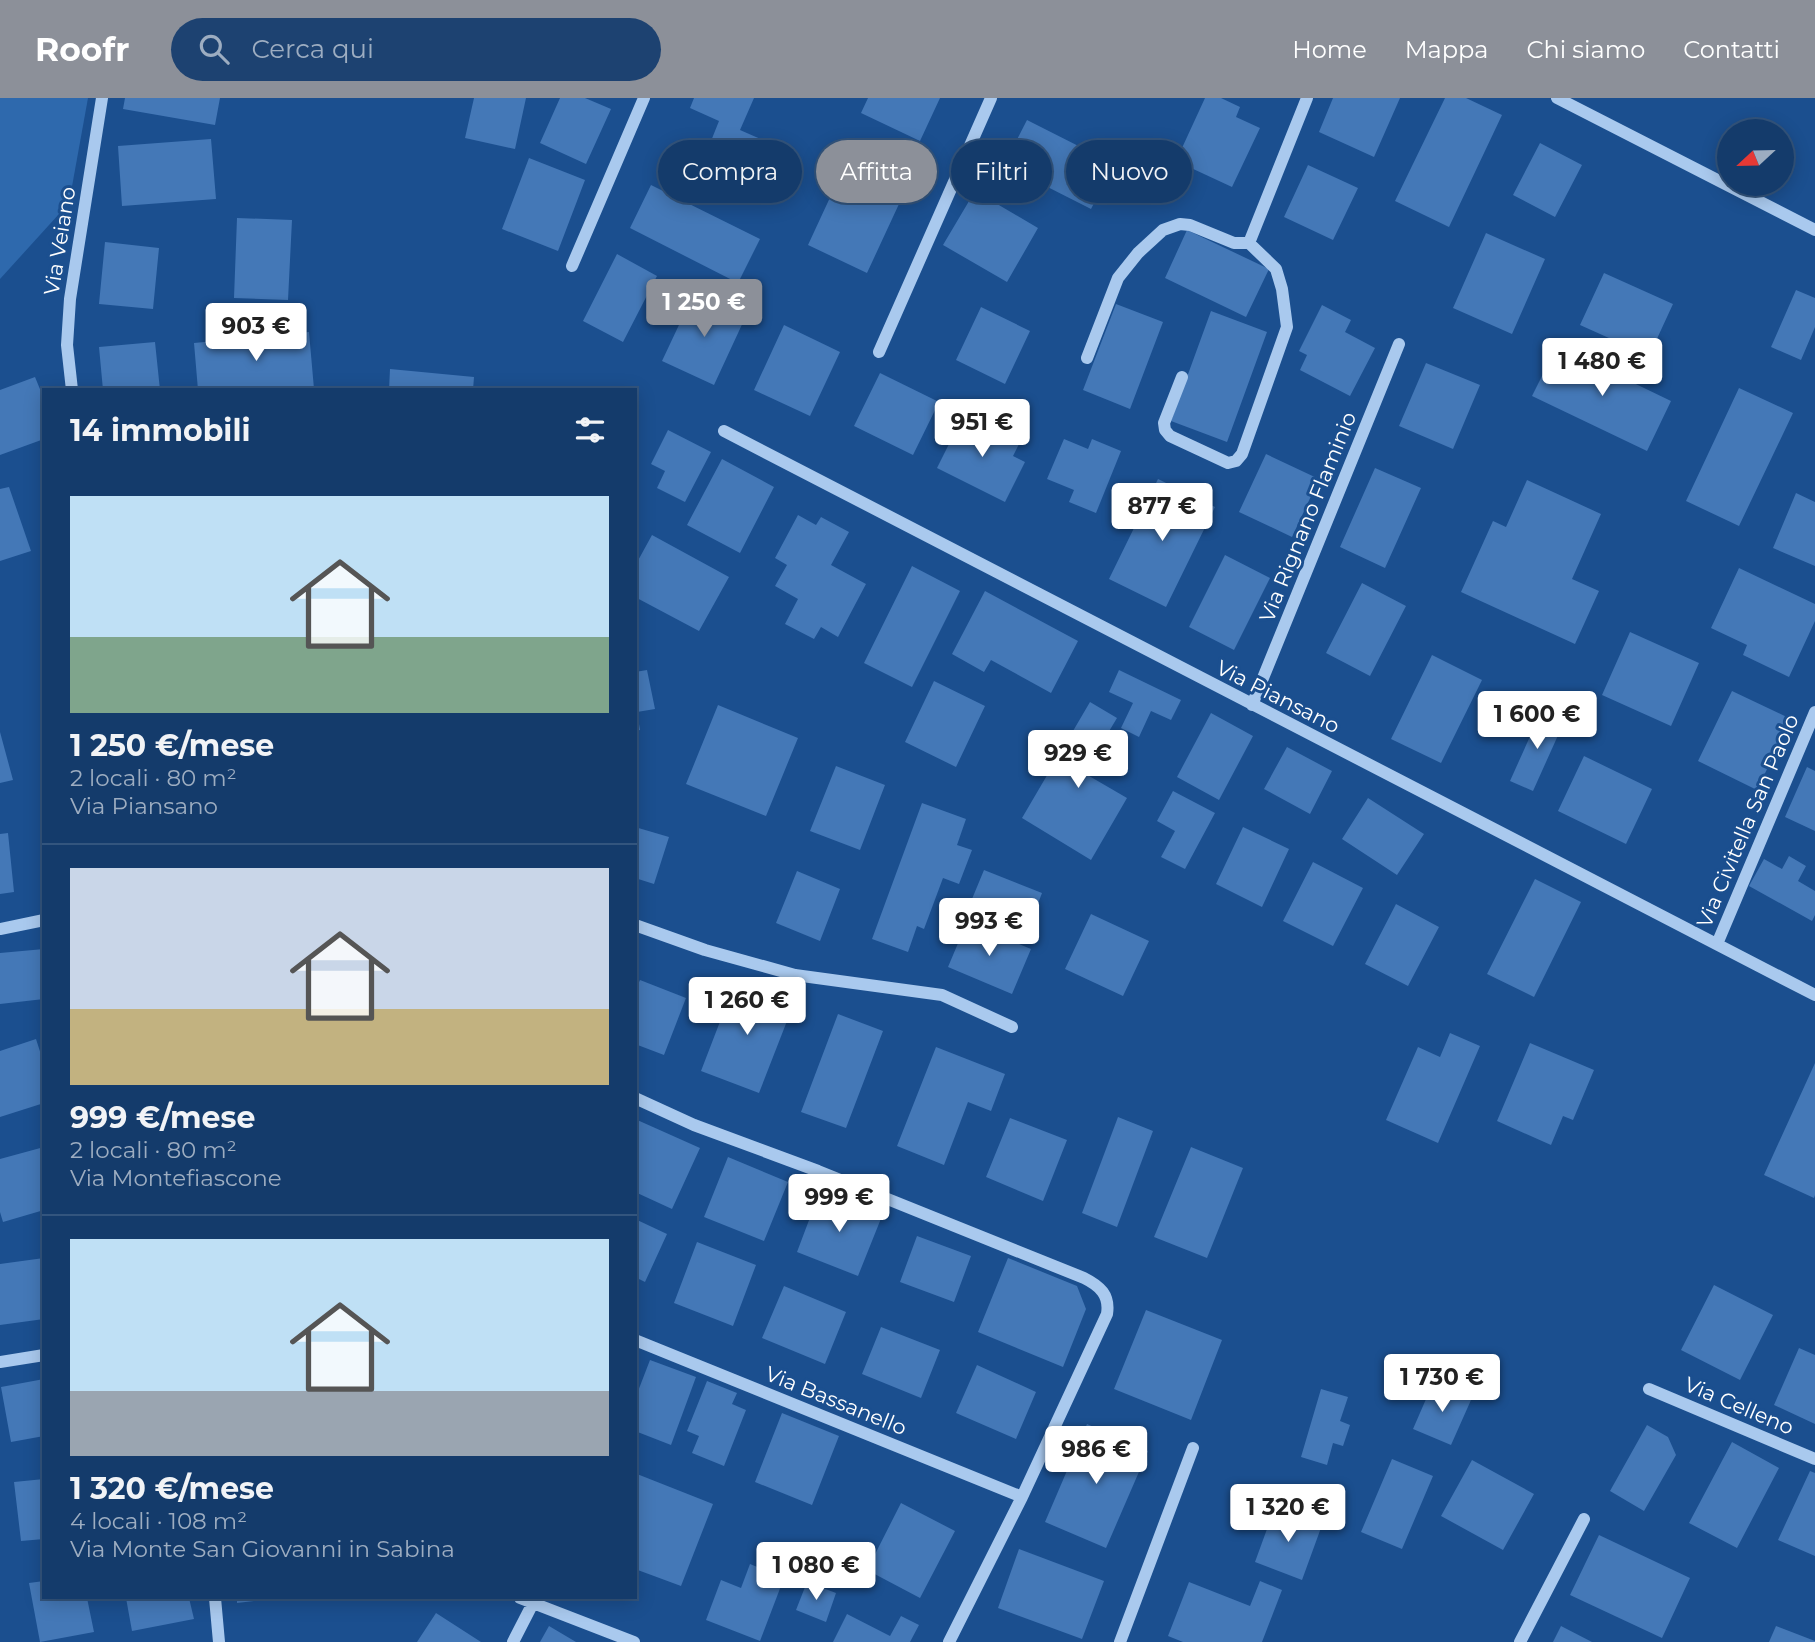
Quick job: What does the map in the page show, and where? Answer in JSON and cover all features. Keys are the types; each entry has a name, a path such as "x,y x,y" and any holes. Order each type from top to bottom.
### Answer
{"street":[{"name":"Via Veiano","path":"72,388 67,345 70,299 102,98"},
{"path":"572,266 644,98"},
{"path":"879,352 991,98"},
{"path":"1250,243 1307,98"},
{"path":"1557,98 1815,230"},
{"path":"1087,358 1118,278 1138,253 1163,230 1180,224 1190,225 1234,243 1250,243 1276,269 1284,299 1287,327 1242,454 1236,461 1228,463 1170,436 1165,430 1164,423 1182,377"},
{"name":"Via Rignano Flaminio","path":"1252,705 1399,344"},
{"name":"Via Piansano","path":"724,431 1815,995"},
{"name":"Via Civitella San Paolo","path":"1717,944 1815,712"},
{"path":"0,929 42,920"},
{"path":"637,926 705,950 795,975 942,995 1012,1027"},
{"path":"637,1099 694,1125 818,1171 1084,1278 1100,1287 1108,1301 1107,1314 1022,1497 949,1642"},
{"name":"Via Bassanello","path":"637,1341 1022,1497"},
{"path":"0,1363 42,1355"},
{"name":"Via Celleno","path":"1648,1389 1815,1459"},
{"path":"1120,1642 1193,1448"},
{"path":"1520,1642 1584,1519"},
{"path":"215,1599 219,1642"},
{"path":"523,1599 634,1642"},
{"path":"513,1642 534,1603"}],"shaded area":[{"path":"0,98 88,98 69,203 0,279"}],"building":[{"path":"125,98 220,98 215,125 123,109"},
{"path":"474,98 526,98 515,149 465,138"},
{"path":"560,98 585,98 611,109 586,164 540,143"},
{"path":"694,98 754,98 740,130 763,140 711,140 719,121 690,108"},
{"path":"868,98 940,98 920,140 861,113"},
{"path":"1205,98 1221,98 1240,107 1236,117 1260,128 1232,187 1192,168 1192,140 1186,140"},
{"path":"1333,98 1400,98 1374,157 1319,132"},
{"path":"1445,98 1466,98 1502,115 1449,227 1395,201"},
{"path":"1027,120 1067,140 1066,196 1052,189 1052,140 1017,140"},
{"path":"211,139 216,199 122,206 118,146"},
{"path":"1540,143 1582,165 1555,217 1513,195"},
{"path":"529,158 585,180 558,251 502,229"},
{"path":"1308,165 1358,188 1333,240 1284,217"},
{"path":"651,185 658,188 658,203 687,203 760,239 738,283 630,228"},
{"path":"827,203 899,203 867,273 808,245"},
{"path":"968,203 995,203 1038,228 1007,282 943,245"},
{"path":"1079,203 1094,203 1091,209"},
{"path":"237,218 292,220 288,300 234,298"},
{"path":"1187,230 1269,269 1246,317 1165,278"},
{"path":"1486,233 1545,259 1512,334 1453,308"},
{"path":"105,242 159,248 153,309 99,304"},
{"path":"617,254 657,276 623,342 583,321"},
{"path":"1604,273 1673,304 1649,356 1580,325"},
{"path":"1796,290 1815,298 1815,327 1801,360 1771,347"},
{"path":"694,293 745,318 714,385 662,361"},
{"path":"1116,304 1163,322 1130,409 1083,390"},
{"path":"1322,305 1351,320 1345,332 1375,348 1350,396 1300,370 1307,355 1299,351"},
{"path":"981,307 1030,331 1005,384 956,360"},
{"path":"1211,311 1267,332 1227,442 1171,421"},
{"path":"784,325 840,352 810,416 754,390"},
{"path":"309,332 314,388 198,388 194,343"},
{"path":"155,342 160,388 103,388 99,347"},
{"path":"1557,346 1671,401 1647,451 1532,396"},
{"path":"1426,363 1480,385 1453,449 1399,426"},
{"path":"390,369 474,377 473,388 389,388"},
{"path":"880,373 939,402 913,455 854,426"},
{"path":"35,377 42,394 42,440 0,455 0,390"},
{"path":"1739,388 1793,413 1739,526 1686,501"},
{"path":"963,416 1019,444 1013,456 1025,462 1005,502 937,468"},
{"path":"668,430 711,452 685,502 657,488 665,471 651,464"},
{"path":"1064,439 1088,449 1092,439 1121,451 1096,513 1069,502 1074,490 1047,479"},
{"path":"1266,454 1319,479 1292,537 1239,512"},
{"path":"722,459 774,487 740,553 687,525"},
{"path":"1375,468 1421,488 1385,568 1340,547"},
{"path":"1158,479 1215,507 1166,607 1109,579"},
{"path":"1527,480 1601,514 1572,579 1599,591 1575,644 1461,592 1493,521 1506,527"},
{"path":"9,487 31,551 0,561 0,489"},
{"path":"1796,493 1815,502 1815,566 1773,548"},
{"path":"798,515 816,525 821,517 849,532 831,565 866,584 838,637 821,627 814,639 785,624 798,599 775,586 787,565 775,558"},
{"path":"652,535 729,577 699,631 637,598 637,562"},
{"path":"1225,555 1270,578 1234,650 1189,627"},
{"path":"912,566 960,591 912,687 864,663"},
{"path":"1739,568 1815,604 1815,621 1789,677 1743,655 1747,645 1711,628"},
{"path":"1362,583 1406,606 1370,676 1326,653"},
{"path":"985,591 1078,641 1051,693 991,660 984,672 952,654"},
{"path":"1630,632 1699,663 1671,726 1602,695"},
{"path":"1432,655 1482,680 1441,763 1391,739"},
{"path":"647,670 655,709 637,712 637,672"},
{"path":"1119,670 1181,700 1171,720 1151,711 1139,737 1121,728 1133,703 1109,692"},
{"path":"934,681 985,706 956,767 905,742"},
{"path":"1732,691 1791,719 1757,790 1698,761"},
{"path":"1090,702 1117,718 1084,773 1127,798 1091,860 1022,818"},
{"path":"718,705 798,738 766,816 686,784"},
{"path":"1541,712 1564,722 1533,791 1510,781"},
{"path":"1211,713 1253,736 1219,800 1177,777"},
{"path":"0,732 13,780 0,783"},
{"path":"1287,747 1332,771 1310,814 1264,789"},
{"path":"1584,756 1652,789 1626,844 1558,811"},
{"path":"836,766 885,785 860,850 810,831"},
{"path":"1807,767 1815,771 1815,831 1785,817"},
{"path":"1173,791 1215,813 1185,869 1161,857 1175,831 1157,821"},
{"path":"1368,798 1424,834 1397,875 1342,839"},
{"path":"922,803 966,819 957,845 972,850 959,884 943,878 924,929 917,926 908,952 872,939"},
{"path":"1243,827 1289,849 1262,907 1216,884"},
{"path":"637,828 669,837 654,884 637,879"},
{"path":"8,833 14,892 0,894 0,834"},
{"path":"1789,856 1806,866 1798,881 1815,891 1815,915 1812,921 1749,886 1764,859 1782,869"},
{"path":"1313,862 1363,888 1333,946 1283,921"},
{"path":"984,870 1042,893 1031,922 972,899"},
{"path":"797,871 840,889 820,941 776,923"},
{"path":"1535,879 1581,902 1534,997 1487,974"},
{"path":"1396,904 1439,927 1408,986 1365,964"},
{"path":"1091,914 1149,941 1123,996 1065,969"},
{"path":"967,922 1031,949 1012,994 948,967"},
{"path":"42,949 42,999 0,1004 0,953"},
{"path":"640,980 686,998 664,1055 637,1045 637,987"},
{"path":"736,980 794,1003 759,1093 701,1071"},
{"path":"838,1014 883,1031 846,1128 801,1112"},
{"path":"1450,1033 1480,1046 1438,1143 1386,1120 1418,1047 1440,1057"},
{"path":"36,1039 42,1058 42,1104 0,1117 0,1051"},
{"path":"1530,1043 1594,1070 1573,1120 1563,1116 1551,1145 1497,1121"},
{"path":"936,1047 1005,1074 991,1111 968,1102 944,1165 897,1146"},
{"path":"1815,1063 1815,1195 1814,1198 1764,1175"},
{"path":"1118,1117 1153,1131 1117,1227 1082,1213"},
{"path":"1010,1118 1067,1140 1043,1201 986,1177"},
{"path":"637,1120 700,1148 672,1209 637,1193"},
{"path":"1191,1147 1243,1168 1207,1258 1154,1237"},
{"path":"42,1148 42,1211 3,1222 0,1212 0,1159"},
{"path":"728,1157 788,1182 764,1241 704,1217"},
{"path":"820,1191 882,1216 858,1276 797,1252"},
{"path":"637,1220 667,1234 645,1282 637,1278"},
{"path":"917,1236 971,1256 954,1302 900,1282"},
{"path":"697,1242 756,1265 733,1326 674,1303"},
{"path":"42,1258 42,1319 0,1325 0,1264"},
{"path":"1008,1258 1077,1286 1086,1309 1063,1367 978,1332"},
{"path":"1714,1285 1773,1315 1740,1380 1681,1350"},
{"path":"784,1286 846,1312 825,1364 762,1338"},
{"path":"1146,1310 1222,1340 1191,1420 1114,1389"},
{"path":"881,1327 940,1350 921,1398 862,1374"},
{"path":"1799,1348 1815,1355 1815,1424 1774,1405"},
{"path":"650,1360 696,1377 671,1445 637,1432 637,1394"},
{"path":"977,1365 1036,1392 1016,1439 956,1413"},
{"path":"42,1379 42,1436 11,1442 1,1387"},
{"path":"707,1381 737,1393 732,1404 746,1410 724,1466 692,1453 699,1436 687,1431"},
{"path":"1433,1383 1471,1400 1451,1445 1413,1429"},
{"path":"1321,1389 1348,1397 1340,1421 1350,1425 1343,1446 1333,1443 1327,1465 1301,1457"},
{"path":"782,1413 839,1436 812,1505 755,1482"},
{"path":"1087,1424 1148,1451 1106,1548 1045,1522"},
{"path":"1647,1425 1668,1437 1676,1455 1644,1511 1610,1491"},
{"path":"1732,1442 1779,1468 1737,1548 1689,1523"},
{"path":"1392,1459 1433,1476 1402,1549 1361,1532"},
{"path":"1472,1460 1534,1494 1503,1550 1441,1516"},
{"path":"1810,1471 1815,1473 1815,1556 1778,1540"},
{"path":"637,1474 713,1504 681,1586 637,1570"},
{"path":"42,1479 42,1539 21,1541 14,1482"},
{"path":"901,1503 955,1531 920,1598 867,1570"},
{"path":"1275,1507 1322,1525 1302,1580 1255,1562"},
{"path":"1599,1535 1690,1578 1662,1638 1570,1595"},
{"path":"1019,1549 1104,1581 1082,1639 998,1608"},
{"path":"750,1564 784,1578 760,1641 706,1620 721,1580 741,1588"},
{"path":"42,1581 42,1599 87,1599 94,1632 40,1642 29,1583"},
{"path":"1260,1581 1282,1590 1262,1642 1183,1642 1168,1636 1189,1582 1250,1606"},
{"path":"807,1582 836,1593 826,1622 796,1610"},
{"path":"126,1599 189,1599 194,1619 132,1631"},
{"path":"237,1599 270,1599 237,1603"},
{"path":"436,1613 481,1642 417,1642"},
{"path":"847,1614 890,1636 901,1616 919,1625 910,1642 833,1642"},
{"path":"549,1626 576,1642 540,1642"},
{"path":"1561,1626 1592,1642 1553,1642"},
{"path":"1776,1626 1815,1641 1815,1642 1769,1642"}]}
